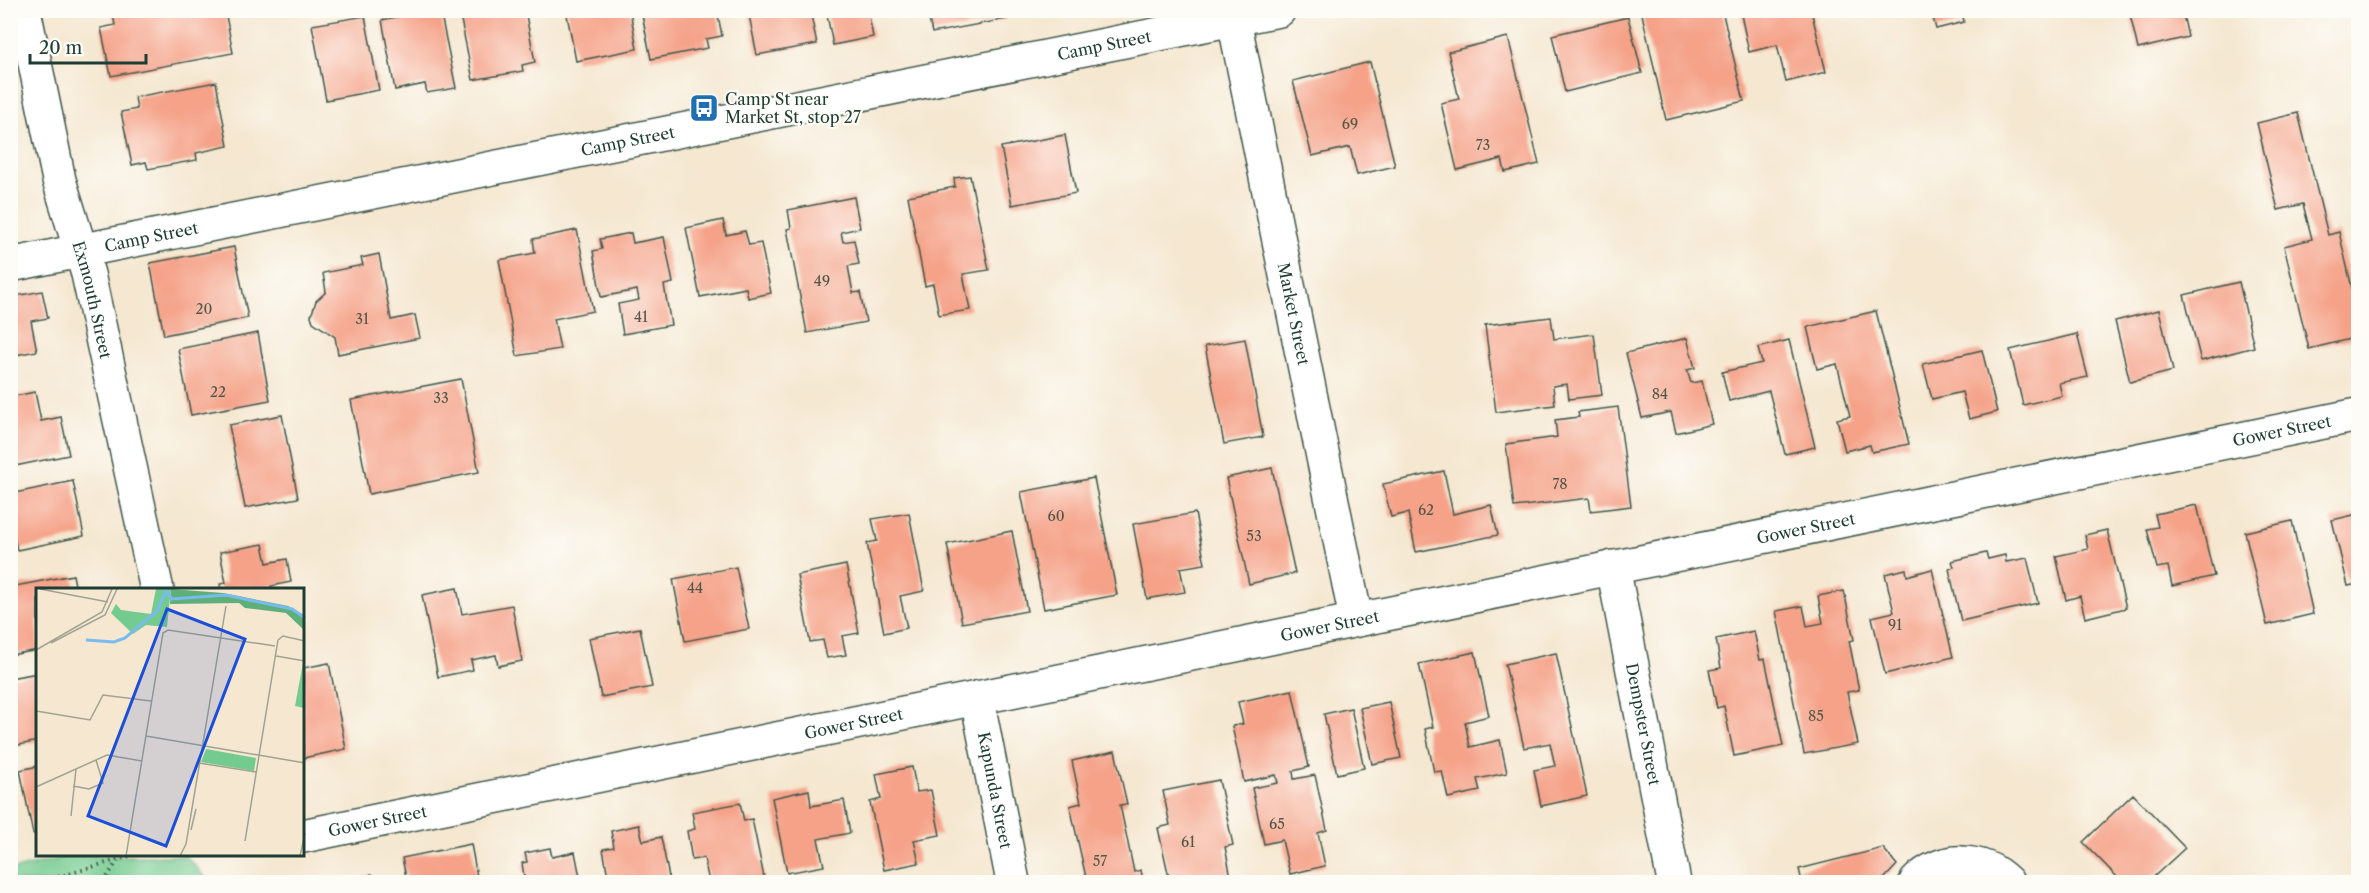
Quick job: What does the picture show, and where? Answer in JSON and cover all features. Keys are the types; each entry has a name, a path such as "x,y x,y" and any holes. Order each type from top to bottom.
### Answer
{"street":[{"name":"Exmouth Street","path":"24,10 59,180 88,274 157,588"},
{"name":"Camp Street","path":"10,265 1232,15 1279,10"},
{"name":"Market Street","path":"1232,15 1356,619"},
{"name":"Gower Street","path":"304,836 2358,415"},
{"name":"Dempster Street","path":"1612,567 1674,882"},
{"name":"Kapunda Street","path":"977,698 1013,882"},
{"path":"1916,882 1932,870 1957,863 1989,868 2007,882"}],"path":[{"path":"41,882 126,857"},
{"path":"104,882 119,860"}],"green space":[{"path":"67,857 187,857 209,882 11,882 11,870"}],"building":[{"path":"112,10 225,10 233,53 111,76 101,28 115,25"},
{"path":"411,10 440,10 456,88 427,93 425,84 395,90 382,20 411,14"},
{"path":"459,10 525,10 535,62 522,65 523,71 473,80"},
{"path":"566,10 630,10 637,49 576,61"},
{"path":"641,10 717,10 722,36 706,39 708,48 651,59"},
{"path":"748,10 810,10 817,44 757,55"},
{"path":"826,10 868,10 873,37 833,45"},
{"path":"927,10 1006,10 1007,19 932,33"},
{"path":"1641,10 1722,10 1744,101 1666,120"},
{"path":"1740,10 1811,10 1826,72 1786,82 1777,45 1749,52"},
{"path":"1931,10 1962,10 1964,22 1936,29"},
{"path":"2129,10 2182,10 2188,37 2138,49"},
{"path":"365,16 379,90 326,100 312,25"},
{"path":"1628,17 1642,73 1565,92 1552,35"},
{"path":"1508,37 1539,164 1505,172 1502,159 1457,170 1441,103 1459,99 1448,52"},
{"path":"1370,62 1395,166 1357,175 1350,147 1312,156 1293,81"},
{"path":"216,82 228,146 196,153 197,160 148,169 146,162 132,165 121,112 137,109 135,97"},
{"path":"2298,113 2328,235 2339,232 2358,314 2358,337 2309,349 2284,246 2312,239 2303,204 2278,210 2257,123"},
{"path":"1065,135 1076,193 1012,205 1001,147"},
{"path":"970,176 989,270 963,274 970,310 939,315 933,284 925,286 908,196 955,187 954,178"},
{"path":"854,197 860,228 841,232 843,242 854,240 859,264 848,266 853,293 860,292 866,322 807,333 787,229 791,228 788,210"},
{"path":"723,220 726,235 745,231 749,245 761,243 771,293 748,298 746,288 700,297 686,228"},
{"path":"577,230 593,311 554,319 560,349 517,356 499,260 535,253 533,239"},
{"path":"631,233 633,243 664,237 673,283 664,285 671,325 623,334 618,304 639,300 637,290 601,297 593,251 602,249 600,239"},
{"path":"234,247 248,318 164,335 150,263"},
{"path":"379,254 391,320 415,315 420,338 338,354 335,337 313,322 311,316 316,301 326,292 323,273 363,265 361,258"},
{"path":"2239,282 2254,347 2201,361 2184,295"},
{"path":"42,291 48,318 31,321 37,351 10,356 10,297"},
{"path":"2159,310 2173,371 2130,382 2115,321"},
{"path":"1876,311 1909,444 1872,452 1870,445 1845,451 1837,419 1850,416 1837,364 1817,369 1807,327"},
{"path":"1551,317 1554,339 1594,334 1602,395 1569,399 1567,384 1553,386 1555,405 1496,412 1485,325"},
{"path":"258,333 270,400 191,415 178,349"},
{"path":"2077,334 2088,377 2059,383 2062,396 2023,405 2010,350"},
{"path":"1687,338 1695,368 1687,370 1691,383 1702,381 1712,424 1676,433 1671,412 1642,418 1626,353"},
{"path":"1245,339 1263,437 1224,444 1205,346"},
{"path":"1789,340 1815,447 1785,454 1769,391 1729,401 1722,372 1762,363 1758,348"},
{"path":"1982,350 1997,412 1969,419 1962,392 1932,399 1923,364"},
{"path":"461,379 479,472 369,494 351,400"},
{"path":"35,392 41,421 61,417 69,455 10,467 10,397"},
{"path":"1618,407 1631,506 1591,511 1589,498 1514,507 1506,444 1557,437 1555,420 1579,417 1578,412"},
{"path":"282,415 298,498 245,508 229,425"},
{"path":"1272,468 1295,573 1249,584 1226,478"},
{"path":"1444,471 1453,514 1491,505 1498,535 1416,552 1408,513 1391,517 1383,484"},
{"path":"1094,478 1117,595 1044,609 1021,492"},
{"path":"73,481 84,536 17,550 10,520 10,494"},
{"path":"2197,505 2214,576 2172,586 2168,566 2157,568 2147,529 2158,527 2155,514"},
{"path":"909,513 924,591 900,596 907,628 884,633 867,543 877,541 872,519"},
{"path":"1195,513 1205,564 1180,568 1185,592 1147,599 1133,524"},
{"path":"2358,514 2358,584 2348,586 2332,520"},
{"path":"2292,521 2313,614 2267,625 2245,532"},
{"path":"2107,530 2126,608 2085,618 2080,596 2066,600 2056,556 2088,549 2085,535"},
{"path":"1012,531 1027,611 962,623 947,544"},
{"path":"263,544 267,563 287,559 291,582 271,586 271,588 221,588 220,584 226,583 220,552"},
{"path":"1986,553 1988,559 2005,555 2006,562 2027,558 2038,603 1961,621 1949,569 1954,567 1952,561"},
{"path":"846,565 859,633 842,636 846,655 827,658 823,640 810,642 797,575"},
{"path":"736,567 749,629 685,641 673,579"},
{"path":"1906,569 1907,576 1932,569 1953,657 1885,674 1872,617 1894,612 1885,574"},
{"path":"73,575 76,588 36,588 36,650 10,655 10,587"},
{"path":"457,588 462,614 512,605 522,661 498,666 496,655 471,660 473,670 438,677 422,595"},
{"path":"1844,591 1854,640 1849,641 1859,690 1847,692 1858,744 1804,754 1776,611 1803,606 1807,626 1823,623 1818,596"},
{"path":"640,628 652,687 601,697 589,638"},
{"path":"1754,631 1760,660 1765,659 1783,746 1734,756 1724,706 1717,708 1709,670 1721,668 1716,639"},
{"path":"1475,652 1489,716 1465,722 1470,747 1500,740 1507,773 1477,779 1480,791 1448,798 1442,771 1434,772 1425,729 1433,727 1419,664"},
{"path":"1556,653 1587,796 1541,806 1534,770 1555,766 1550,743 1524,748 1505,664"},
{"path":"329,663 346,749 304,758 304,668"},
{"path":"36,673 36,741 10,747 10,678"},
{"path":"1292,690 1309,767 1293,771 1294,779 1315,775 1327,830 1318,833 1325,866 1290,874 1282,840 1264,844 1252,788 1278,783 1276,775 1244,782 1232,726 1243,724 1238,702"},
{"path":"1389,702 1401,758 1372,764 1360,708"},
{"path":"1351,708 1364,768 1337,774 1324,714"},
{"path":"1115,751 1127,804 1120,805 1134,872 1141,870 1143,882 1087,882 1070,806 1081,803 1072,761"},
{"path":"36,766 36,833 33,834 20,770"},
{"path":"912,767 917,792 931,790 940,835 914,840 919,863 884,870 870,802 881,799 876,774"},
{"path":"1219,780 1233,845 1225,847 1232,882 1170,882 1158,828 1170,825 1163,791"},
{"path":"809,790 811,806 844,800 850,833 818,839 824,866 787,873 772,798"},
{"path":"2133,794 2185,848 2148,882 2122,882 2083,842"},
{"path":"740,803 744,821 752,819 765,882 709,882 704,858 692,860 687,831 695,829 692,812"},
{"path":"639,825 643,841 661,837 670,882 609,882 603,849 614,847 611,831"},
{"path":"471,844 478,882 407,882 402,858"},
{"path":"550,848 552,857 575,852 581,882 525,882 522,863 527,862 525,853"},
{"path":"1883,848 1897,865 1881,882 1802,882 1799,869"},
{"path":"371,875 373,882 347,882"}],"place":[{"name":"Camp St near Market St, stop 27","path":"704,108"}]}
